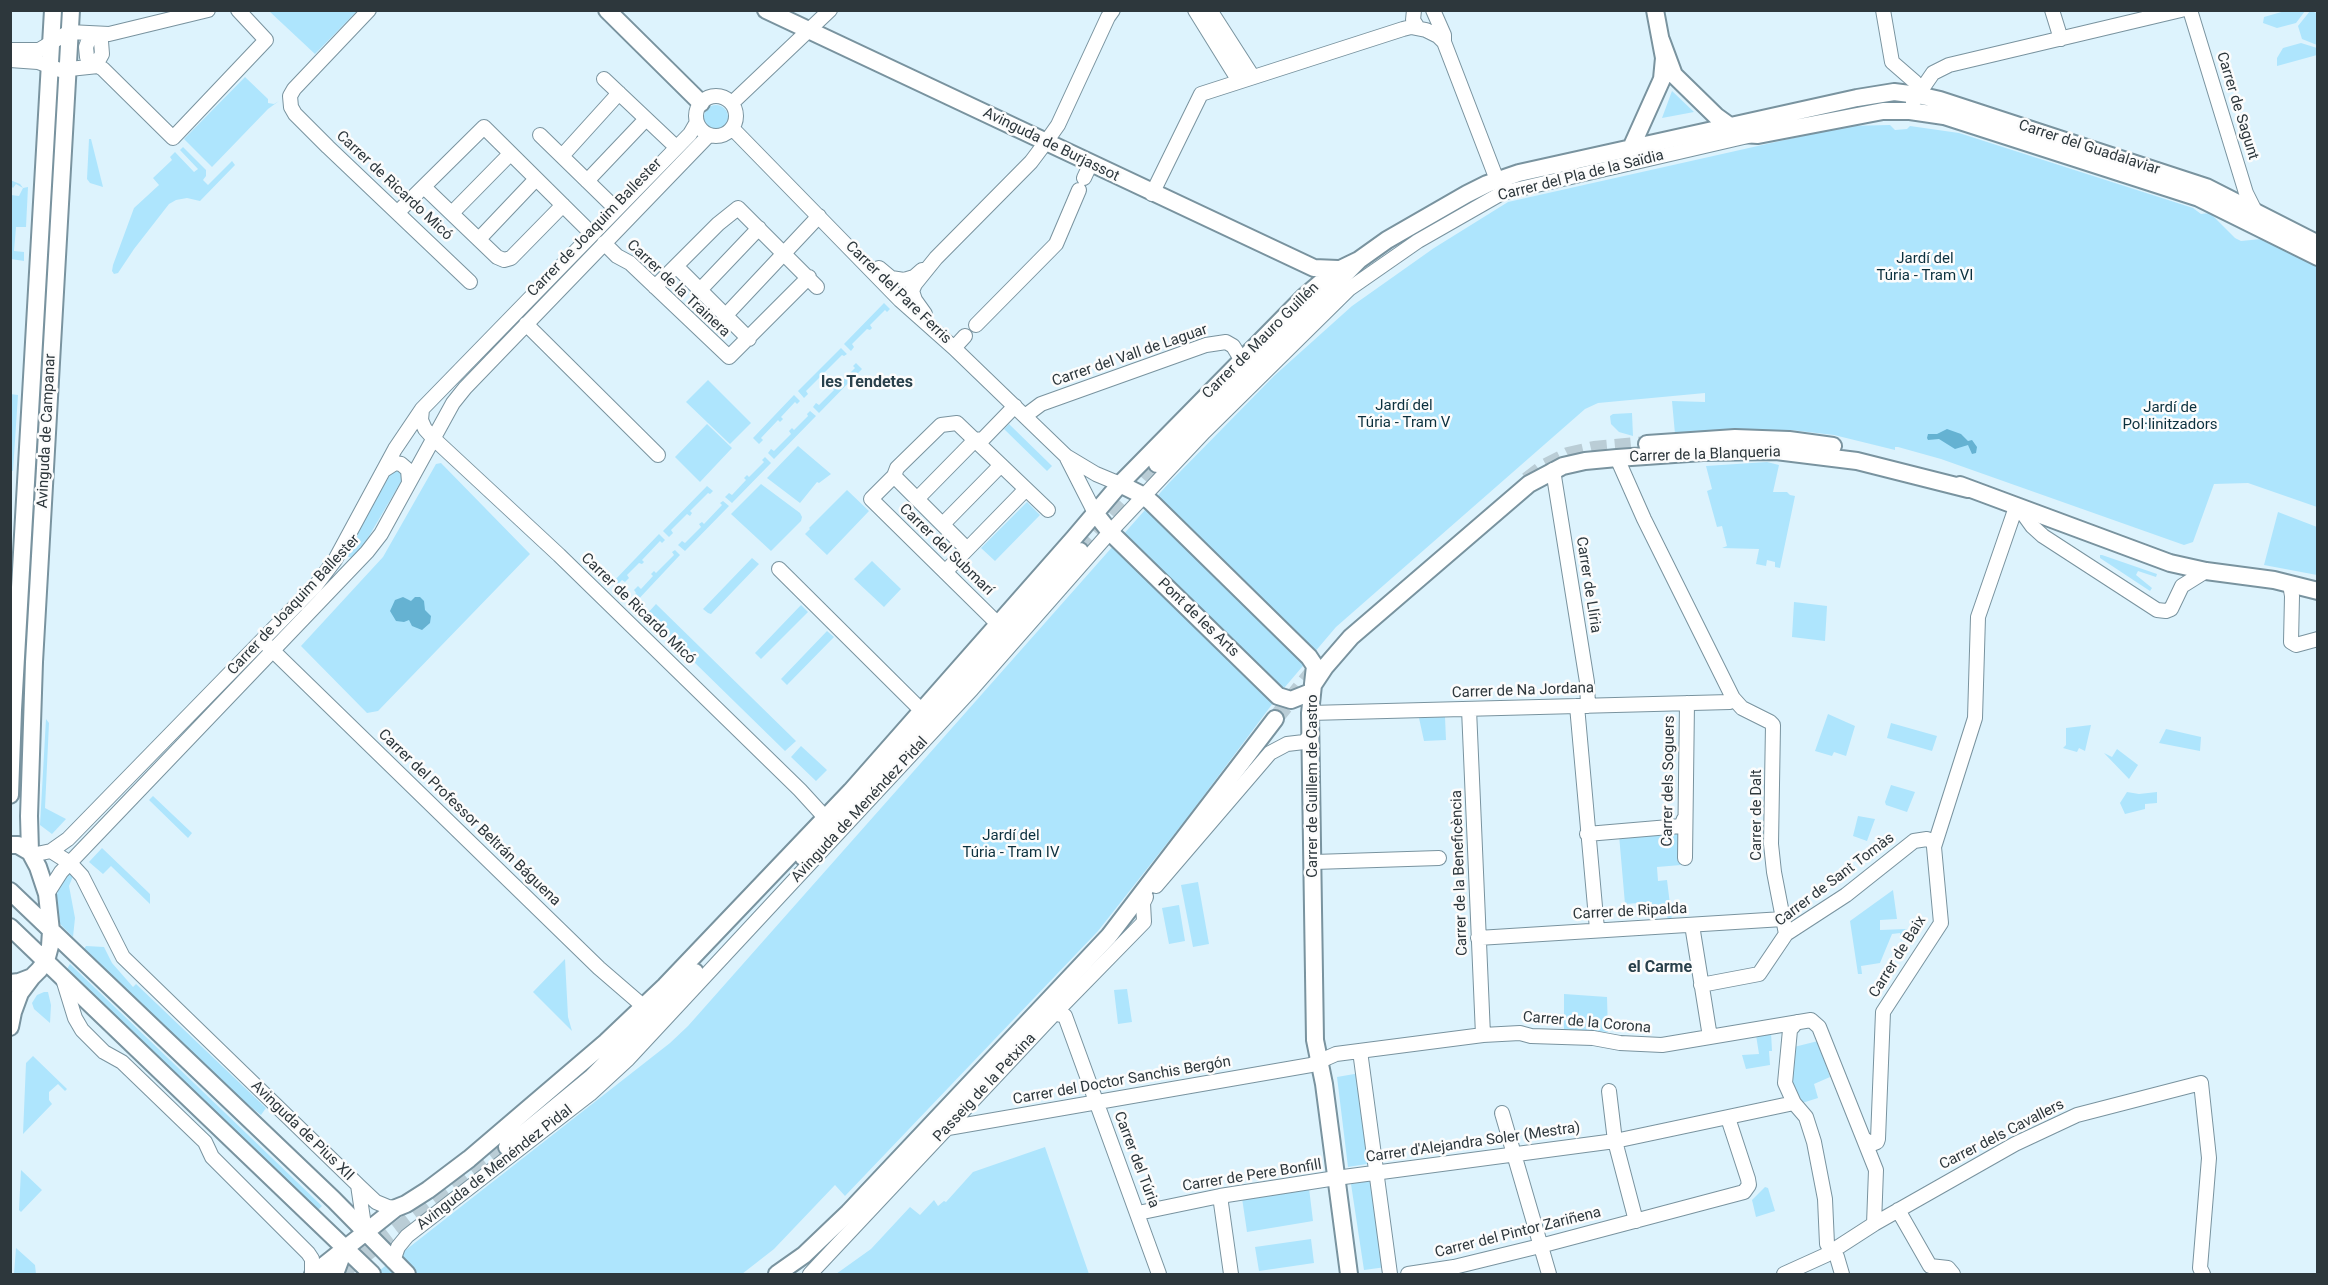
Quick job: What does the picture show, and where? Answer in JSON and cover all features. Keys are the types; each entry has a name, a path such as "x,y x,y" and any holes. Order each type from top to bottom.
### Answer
{"main road":[{"name":"Avinguda de Campanar","path":"31,853 28,816 32,701 54,303 59,67 51,42 53,10"},
{"name":"Avinguda de Campanar","path":"10,795 15,688 14,643 22,569 36,302 59,67 69,32 71,10"},
{"path":"607,10 701,103"},
{"name":"Avinguda de Burjassot","path":"766,10 1046,142 1085,178 1152,194 1314,268 1338,269"},
{"path":"1655,10 1674,75 1729,127 1748,136"},
{"name":"Carrer del Pla de la Saïdia","path":"1631,148 1662,79 1664,65 1662,40"},
{"name":"Carrer del Pla de la Saïdia","path":"1359,260 1394,235 1467,194 1503,185 1519,173 1879,94 1894,92 1918,95"},
{"name":"Carrer del Guadalaviar","path":"1918,95 2197,183 2227,196 2252,217"},
{"name":"Carrer del Pla de la Saïdia","path":"1748,136 1893,111 1944,116"},
{"name":"Carrer del Guadalaviar","path":"1944,116 2252,217"},
{"path":"2252,217 2284,227 2318,244"},
{"path":"2252,217 2318,257"},
{"name":"Carrer de Mauro Guillén","path":"1120,484 1305,296 1338,269 1359,260"},
{"name":"Carrer de Mauro Guillén","path":"1157,464 1359,260"},
{"path":"36,302 42,295 48,294 54,303"},
{"path":"51,361 38,356 34,349 40,344 52,342"},
{"name":"Carrer de la Blanqueria","path":"1647,444 1734,438 1808,442 1843,448 1887,458 2017,508 2170,562 2206,571 2290,584 2318,591"},
{"name":"Carrer de la Blanqueria","path":"1617,458 1733,451 1798,453 1857,461 1968,489"},
{"name":"Carrer de Guillem de Castro","path":"1349,1275 1315,1040 1310,713 1312,689 1334,655 1366,624 1529,484 1553,470 1585,461 1617,458"},
{"path":"1120,484 1148,499 1309,657 1315,666 1312,689"},
{"name":"Avinguda de Menéndez Pidal","path":"507,1147 591,1078 687,965 833,826 951,700 1004,628 1120,484"},
{"path":"42,520 25,506 44,495"},
{"name":"Pont de les Arts","path":"1095,513 1114,536 1278,696 1291,700 1312,689"},
{"name":"Avinguda de Menéndez Pidal","path":"833,826 851,790 921,711 1080,551"},
{"path":"22,569 39,570"},
{"name":"Avinguda de Menéndez Pidal","path":"851,790 895,750 1004,628"},
{"path":"32,701 27,701 19,695 15,688 22,682 33,680"},
{"name":"Passeig de la Petxina","path":"777,1275 804,1255 848,1213 1109,936 1275,719"},
{"path":"10,845 18,845 31,853 47,894 51,931 46,961 20,993 10,1027"},
{"name":"Avinguda de Pius XII","path":"10,891 334,1200 354,1241"},
{"path":"10,927 63,979 354,1241 393,1261 407,1275"},
{"path":"10,983 32,977"},
{"name":"Avinguda de Menéndez Pidal","path":"313,1275 396,1208 422,1195 606,1042 648,1012"},
{"name":"Passeig de la Petxina","path":"793,1275 813,1257 848,1213"},
{"path":"335,1275 354,1241"},
{"path":"354,1241 372,1275"}],"street":[{"path":"10,50 39,50 69,32 96,35 119,32 208,10"},
{"path":"10,60 38,62 59,67 92,66 103,69 172,138 266,40 238,10"},
{"name":"Carrer de Ricardo Micó","path":"369,10 294,89 290,101 295,114 470,282"},
{"path":"732,104 830,10"},
{"path":"869,267 878,267 891,278 904,280 914,277 936,258 1031,162 1058,125 1113,10"},
{"path":"1195,10 1246,79"},
{"path":"1210,10 1246,79"},
{"path":"1414,10 1413,20 1422,29 1438,36 1444,42"},
{"path":"1883,10 1890,57 1896,66 1915,82 1918,95"},
{"path":"2052,10 2061,39"},
{"path":"1918,95 1940,68 2181,10"},
{"name":"Carrer de Sagunt","path":"2190,10 2252,217"},
{"path":"1152,194 1201,94 1403,29 1435,27 1437,14"},
{"path":"1437,14 1444,42 1503,185"},
{"path":"92,66 97,63 102,54 101,41 96,35"},
{"path":"604,79 676,147"},
{"path":"562,156 620,93"},
{"name":"Carrer del Pla de la Saïdia","path":"1796,127 1853,112 1909,104 1915,101 1918,95"},
{"path":"713,96 720,96 732,104 736,119 732,128 722,135 709,135 702,130 697,122 697,112 701,103 713,96"},
{"path":"588,181 646,118"},
{"name":"Carrer de Joaquim Ballester","path":"31,853 51,851 68,839 316,585 335,561 405,433 422,409 690,134 697,122"},
{"path":"398,213 483,127 592,234"},
{"name":"Carrer del Pare Ferris","path":"732,128 900,300 952,345 1066,456 1096,474 1120,484"},
{"path":"540,135 616,209"},
{"name":"Carrer de Joaquim Ballester","path":"47,894 70,862 368,552 381,534 459,394 709,135"},
{"name":"Carrer del Pla de la Saïdia","path":"1363,278 1436,230 1484,202 1503,185 1748,136"},
{"path":"452,213 510,154"},
{"path":"479,239 536,178"},
{"path":"976,325 1056,244 1085,178"},
{"path":"424,187 497,257 504,260 511,258 563,205"},
{"path":"655,287 676,266 718,224 738,208 813,282 749,339 676,266"},
{"path":"726,315 819,216"},
{"path":"700,290 759,228"},
{"name":"Carrer de la Trainera","path":"604,243 617,256 630,262 729,357 749,339"},
{"path":"936,258 912,291 917,304 952,345 965,336"},
{"name":"Carrer de Mauro Guillén","path":"1114,536 1246,388 1323,312 1363,278"},
{"path":"526,324 658,455"},
{"name":"Carrer del Vall de Laguar","path":"1025,416 1041,404 1206,345 1226,342 1233,346 1241,359"},
{"path":"917,499 975,440 983,439 1015,406"},
{"name":"Carrer de Ricardo Micó","path":"422,409 420,420 433,438 559,555 800,790 833,826"},
{"path":"894,476 897,468 941,425 957,423 1048,510"},
{"name":"Carrer del Pare Ferris","path":"1066,456 1095,513"},
{"path":"1617,458 1644,519 1733,698"},
{"path":"384,470 395,464 401,464 408,470 409,482"},
{"path":"943,524 1001,465"},
{"name":"Carrer de Llíria","path":"1553,470 1587,682 1583,706 1587,834 1597,929"},
{"name":"Carrer del Submarí","path":"967,549 894,476 871,499 1004,628"},
{"path":"945,572 1026,489"},
{"path":"1934,847 1973,729 1976,710 1978,617 2017,508 2035,529 2052,543 2161,611 2171,609 2182,586 2206,571"},
{"name":"Avinguda de Menéndez Pidal","path":"393,1261 397,1250 407,1236 517,1152 604,1081 650,1036 833,826 972,689 1114,536"},
{"path":"779,569 921,711"},
{"path":"2290,584 2291,642 2296,645 2318,639"},
{"name":"Carrer del Professor Beltrán Báguena","path":"262,640 599,968 648,1012"},
{"name":"Carrer de Na Jordana","path":"1310,713 1732,702 1733,698"},
{"name":"Carrer de Dalt","path":"1733,698 1742,708 1770,722 1773,730 1771,844 1786,934"},
{"name":"Carrer dels Soguers","path":"1685,858 1687,703"},
{"name":"Carrer de la Beneficència","path":"1469,709 1483,1035"},
{"name":"Passeig de la Petxina","path":"1109,936 1146,897 1270,753 1287,744 1304,742 1311,735"},
{"path":"1587,834 1681,826 1684,819"},
{"name":"Carrer de Sant Tomàs","path":"1701,985 1757,975 1786,934 1846,894 1914,841 1927,839 1933,842 1934,847"},
{"name":"Carrer de Baix","path":"1864,1139 1872,1144 1878,1139 1883,1012 1941,923 1934,847"},
{"name":"Avinguda de Pius XII","path":"51,851 70,862 82,876 123,957 358,1185 354,1241"},
{"path":"1314,862 1439,858"},
{"name":"Passeig de la Petxina","path":"810,1275 1055,1013 1144,922 1143,903 1146,897"},
{"name":"Carrer de Ripalda","path":"1478,938 1783,919"},
{"path":"1692,925 1710,1037"},
{"path":"63,979 75,1018 82,1030 104,1052 122,1062 205,1142 212,1157 309,1253 312,1259 313,1275"},
{"path":"1038,1010 1055,1013"},
{"name":"Avinguda de Menéndez Pidal","path":"604,1081 650,1030 648,1012"},
{"name":"Carrer del Túria","path":"1055,1013 1065,1016 1159,1275"},
{"name":"Carrer de la Corona","path":"1319,1060 1336,1054 1483,1035 1520,1033 1531,1036 1593,1038 1620,1043 1668,1045 1814,1021 1819,1028 1864,1139"},
{"path":"1797,1022 1790,1030 1785,1078 1794,1103 1806,1117 1819,1160 1825,1199 1827,1243 1837,1257 1842,1275"},
{"path":"1360,1051 1390,1275"},
{"name":"Carrer del Doctor Sanchis Bergón","path":"929,1127 948,1128 1096,1103 1311,1065 1319,1060"},
{"name":"Carrer dels Cavallers","path":"1784,1275 1832,1251 1874,1224 2015,1144 2077,1115 2201,1083 2209,1158 2201,1271"},
{"path":"1609,1091 1615,1141 1636,1221"},
{"name":"Carrer d'Alejandra Soler (Mestra)","path":"1336,1178 1615,1141 1794,1103"},
{"path":"1502,1113 1549,1275"},
{"name":"Carrer del Pintor Zariñena","path":"1408,1275 1455,1271 1744,1192 1749,1185 1748,1179 1728,1118"},
{"path":"1864,1139 1876,1170 1874,1224"},
{"name":"Carrer de Pere Bonfill","path":"1138,1212 1220,1196 1336,1178"},
{"path":"358,1185 376,1202 396,1208"},
{"path":"1220,1196 1231,1275"},
{"path":"1898,1210 1931,1267 1948,1268 1953,1275"}],"green space":[{"path":"269,11 357,11 315,54"},
{"path":"2285,11 2305,11 2296,23 2277,28 2263,23 2264,17"},
{"path":"2310,11 2317,13 2317,45 2302,39 2298,26"},
{"path":"2301,43 2317,48 2317,55 2277,66 2277,58 2283,48"},
{"path":"245,77 268,99 268,103 274,104 279,101 268,109 212,167 184,139"},
{"path":"1672,91 1694,112 1662,118"},
{"path":"716,105 724,109 728,117 724,125 716,129 708,125 704,117 708,109"},
{"path":"1890,125 1895,130 1907,129 1910,126 1959,133 2193,208 2201,214 2210,213 2241,241 2261,239 2317,266 2317,507 2248,483 2214,484 2193,542 2184,545 1941,459 1898,447 1895,447 1895,450 1834,435 1791,430 1782,434 1675,434 1672,401 1705,402 1705,393 1598,403 1585,409 1336,627 1285,687 1187,818 1098,931 845,1196 835,1185 774,1249 742,1274 375,1274 670,1043 688,1026 1168,484 1274,376 1352,306 1434,248 1508,202 1847,126"},
{"path":"89,139 91,139 103,187 90,183 87,179"},
{"path":"183,147 206,170 203,180 208,185 232,161 235,165 200,201 187,198 169,204 118,273 114,274 113,265 134,208 159,185 153,178 172,160 170,157 175,152 194,172 198,169 180,150"},
{"path":"10,180 20,184 23,188 16,184 13,188"},
{"path":"28,187 26,227 16,227 14,251 24,252 24,261 11,259 11,195 19,196 23,188"},
{"path":"884,303 890,309 887,312 885,310 870,325 872,328 867,329 852,344 854,347 851,351 844,344"},
{"path":"841,348 847,354 842,355 824,373 826,375 823,378 821,376 806,391 808,394 804,398 798,391"},
{"path":"856,363 862,369 819,413 813,407 816,403 819,405 834,390 832,387 837,386 855,368 853,366"},
{"path":"708,380 751,423 730,444 686,402"},
{"path":"10,394 18,395 13,471 10,470"},
{"path":"794,395 800,401 797,404 795,402 781,417 783,419 780,422 778,420 761,438 763,440 759,444 753,438"},
{"path":"810,411 816,416 774,459 768,453 771,449 774,451 791,434 789,431 792,428 794,430"},
{"path":"1632,413 1633,436 1619,432 1611,424 1610,416 1613,414"},
{"path":"707,424 732,448 700,482 675,457"},
{"path":"1009,424 1052,466 1047,471 1004,429"},
{"path":"798,446 831,474 819,483 817,482 800,503 767,478"},
{"path":"765,457 771,463 732,503 725,497 729,493 732,495 746,480 744,478 747,475 749,477 764,462 762,460"},
{"path":"1767,462 1779,465 1773,492 1787,492 1795,496 1780,568 1775,567 1775,562 1767,560 1766,566 1756,564 1759,549 1722,548 1727,546 1722,526 1717,527 1707,491 1712,489 1706,466"},
{"path":"441,463 530,554 378,711 367,713 301,646 383,557 436,464"},
{"path":"393,469 402,469 402,480 362,548 353,558 345,556"},
{"path":"761,484 800,513 802,517 801,521 771,551 731,514"},
{"path":"707,486 713,491 690,511 692,513 690,516 687,514 671,530 673,533 669,537 663,531"},
{"path":"847,490 869,511 827,555 805,534"},
{"path":"723,501 729,506 685,551 678,545 682,541 685,543 701,527 699,524 702,522 704,524"},
{"path":"1027,502 1040,515 995,561 981,548"},
{"path":"2278,512 2317,527 2317,575 2264,565"},
{"path":"659,534 665,540 662,543 660,541 642,560 644,562 639,563 627,575 629,578 625,582 622,580 616,586 612,583"},
{"path":"675,550 680,555 634,604 630,600 636,593 634,590 638,586 641,589 653,576 651,574 654,571 656,573 674,555 672,552"},
{"path":"2102,555 2157,574 2156,577 2138,571 2136,575 2152,588 2150,591 2100,558"},
{"path":"752,558 759,564 711,614 703,609"},
{"path":"872,561 901,589 884,607 854,579"},
{"path":"1794,602 1827,606 1825,641 1792,637"},
{"path":"656,604 796,741 785,751 646,615"},
{"path":"801,605 808,612 761,659 755,653"},
{"path":"827,631 834,637 787,685 781,679"},
{"path":"1828,714 1855,726 1846,756 1834,752 1832,756 1815,751"},
{"path":"1445,717 1446,740 1424,741 1419,718"},
{"path":"46,719 49,723 45,808 66,819 52,834 40,825"},
{"path":"1891,723 1937,736 1932,751 1887,738"},
{"path":"2091,725 2085,751 2079,748 2077,752 2063,748 2066,745 2066,728"},
{"path":"2166,729 2201,737 2200,751 2159,743"},
{"path":"801,746 827,770 816,781 791,757"},
{"path":"2117,749 2138,765 2129,779 2104,753 2112,757"},
{"path":"1891,785 1915,792 1907,812 1886,805"},
{"path":"2127,792 2139,794 2157,792 2157,803 2145,804 2145,809 2125,814 2120,803"},
{"path":"153,796 192,833 188,838 149,800"},
{"path":"1858,816 1875,819 1867,841 1853,836"},
{"path":"1679,830 1681,865 1657,867 1658,881 1667,880 1672,921 1668,921 1665,904 1652,905 1652,902 1625,904 1619,835"},
{"path":"102,848 150,894 150,904 111,866 103,874 89,862"},
{"path":"70,873 73,876 69,886 75,918 73,937 60,924 55,902 59,887"},
{"path":"1198,882 1209,944 1193,947 1181,885"},
{"path":"1893,890 1897,919 1880,920 1880,930 1907,929 1907,933 1901,941 1900,933 1892,934 1880,963 1861,966 1862,974 1858,974 1850,921"},
{"path":"1179,905 1185,941 1169,944 1162,908"},
{"path":"86,946 104,947 112,963 133,987 136,984 266,1108 261,1115 238,1097 84,949"},
{"path":"565,959 568,1017 572,1031 533,992"},
{"path":"70,964 322,1206 318,1210 67,969"},
{"path":"1127,989 1132,1022 1118,1024 1114,990"},
{"path":"48,992 51,1005 50,1023 34,1009 32,1003 37,995"},
{"path":"1564,994 1607,997 1608,1032 1564,1029"},
{"path":"1771,1032 1770,1065 1746,1069 1742,1055 1759,1054 1756,1035"},
{"path":"1818,1041 1830,1077 1814,1084 1818,1098 1802,1103 1791,1080 1794,1047"},
{"path":"33,1056 67,1089 65,1091 58,1084 49,1092 49,1100 52,1104 23,1134 26,1063"},
{"path":"1360,1073 1373,1163 1348,1167 1337,1077"},
{"path":"1045,1147 1089,1274 836,1274 871,1249 910,1207 920,1215 934,1200 938,1206 946,1202 973,1172"},
{"path":"21,1170 42,1190 21,1212 19,1210"},
{"path":"1375,1180 1386,1267 1364,1270 1351,1184"},
{"path":"1765,1187 1768,1188 1775,1211 1756,1217 1752,1200"},
{"path":"1309,1188 1313,1221 1247,1232 1242,1198"},
{"path":"1311,1239 1314,1263 1259,1271 1255,1247"},
{"path":"16,1248 35,1265 36,1274 14,1274"}],"shaded area":[{"path":"1947,429 1961,434 1968,441 1972,440 1977,447 1976,453 1972,454 1968,445 1955,449 1939,439 1928,440 1928,434 1937,434"},
{"path":"403,597 411,601 415,597 420,597 424,601 425,610 431,616 430,623 422,630 412,626 409,620 396,621 390,611 395,600"}],"tunnel":[{"path":"1527,480 1544,467 1568,455 1594,449 1647,444"},
{"path":"1080,551 1157,464"},
{"path":"1275,719 1319,664"},
{"path":"339,1274 507,1147"}],"district":[{"name":"les Tendetes","path":"867,383"},
{"name":"el Carme","path":"1660,968"}],"park label":[{"name":"Jardí del Túria - Tram VI","path":"1925,268"},
{"name":"Jardí del Túria - Tram V","path":"1404,414"},
{"name":"Jardí de Pol·linitzadors","path":"2170,416"},
{"name":"Jardí del Túria - Tram IV","path":"1011,844"}]}
